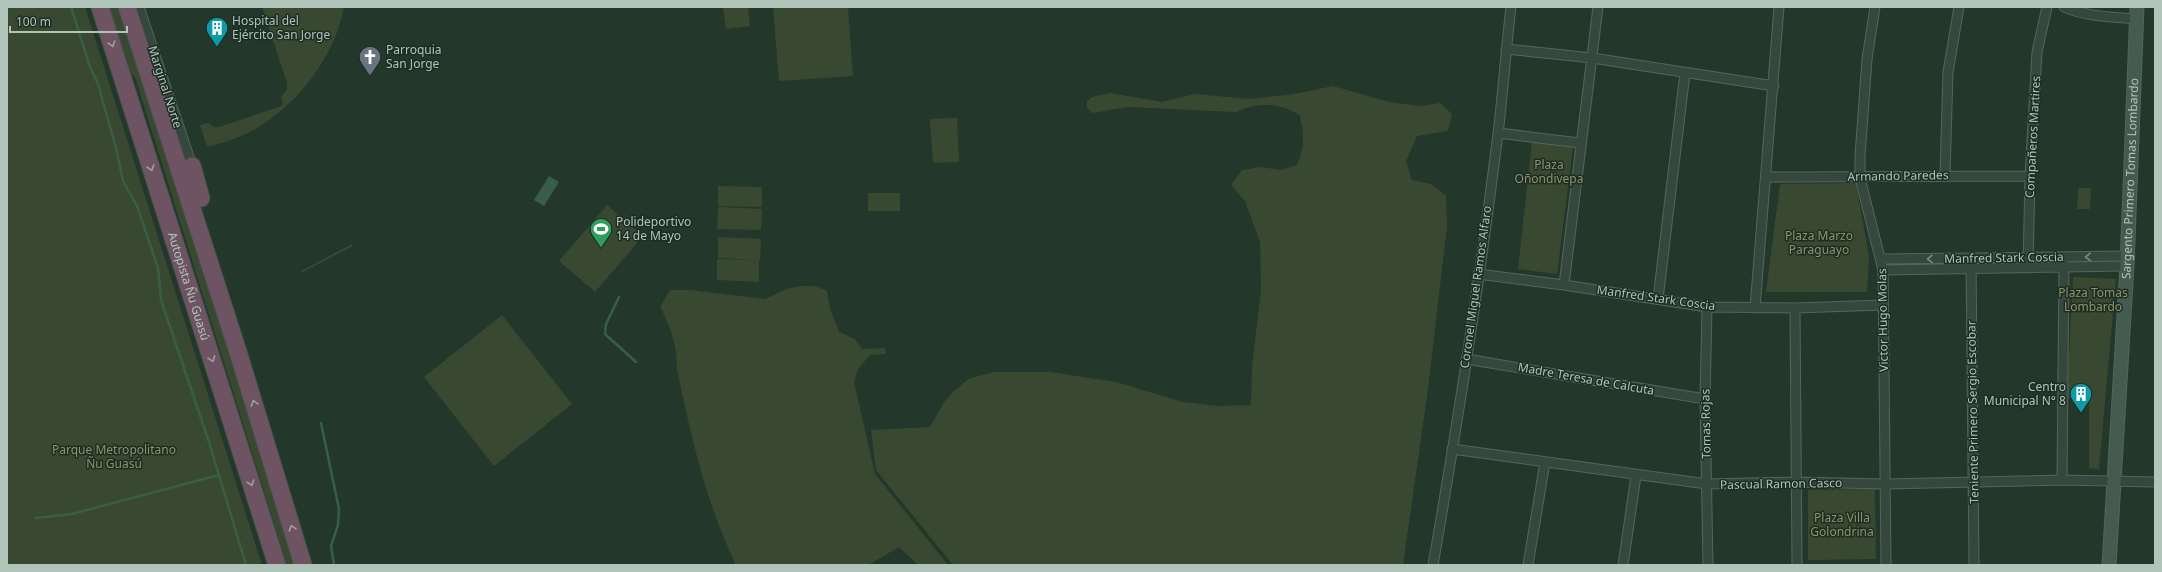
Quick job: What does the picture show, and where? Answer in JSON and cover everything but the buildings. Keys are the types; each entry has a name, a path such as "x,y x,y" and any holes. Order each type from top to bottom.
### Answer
{"highway":[{"name":"Autopista Ñu Guasú","path":"100,7 277,565"},
{"path":"127,7 238,352 303,565"},
{"path":"192,166 231,299 238,352"}],"street":[{"name":"Marginal Norte","path":"139,7 192,166"},
{"name":"Coronel Miguel Ramos Alfaro","path":"1433,565 1466,359 1498,133 1511,7"},
{"path":"1564,285 1580,144 1598,7"},
{"path":"1755,308 1774,86 1779,7"},
{"name":"Victor Hugo Molas","path":"1875,7 1867,59 1861,129 1860,178 1883,270 1886,565"},
{"path":"1945,175 1948,72 1959,7"},
{"name":"Compañeros Martires","path":"2028,268 2030,176 2037,52 2047,7"},
{"path":"2064,7 2076,12 2102,17 2137,13"},
{"name":"Sargento Primero Tomas Lombardo","path":"2109,565 2127,261 2137,13"},
{"path":"1506,49 1592,58 1774,86"},
{"path":"1658,299 1685,72"},
{"path":"1498,133 1580,144"},
{"name":"Armando Paredes","path":"1766,177 1860,178 1945,175 2030,176"},
{"path":"2062,480 2064,257"},
{"name":"Manfred Stark Coscia","path":"1881,259 2064,257 2127,261"},
{"name":"Teniente Primero Sergio Escobar","path":"1971,258 1974,565"},
{"name":"Manfred Stark Coscia","path":"1883,270 2064,268 2127,261"},
{"name":"Manfred Stark Coscia","path":"1478,274 1564,285 1707,307 1795,308 1883,305"},
{"name":"Tomas Rojas","path":"1707,307 1705,399 1708,565"},
{"path":"1795,308 1797,565"},
{"name":"Madre Teresa de Calcuta","path":"1466,359 1705,399"},
{"name":"Pascual Ramon Casco","path":"1452,449 1636,476 1707,484 1796,482 1885,484 2062,480 2155,482"},
{"path":"1528,565 1545,462"},
{"path":"1623,565 1636,476"}],"green space":[{"name":"Parque Metropolitano Ñu Guasú","path":"7,7 85,7 262,565 7,565"},
{"path":"109,7 120,7 295,565 287,565 135,77 131,73"},
{"path":"262,7 344,7 339,28 330,48 306,86 273,117 255,129 233,139 207,147 200,125 209,123 214,127 219,127 279,107 283,104 281,97 287,89 287,83"},
{"path":"723,7 748,7 750,26 726,29"},
{"path":"773,7 848,7 853,76 779,81"},
{"path":"1333,86 1389,102 1421,106 1440,103 1452,114 1448,131 1417,136 1406,161 1412,180 1431,184 1446,196 1447,226 1428,389 1403,565 953,565 876,470 871,430 930,427 944,402 954,391 970,378 995,372 1050,372 1116,382 1183,402 1219,406 1251,405 1252,366 1261,290 1260,242 1245,201 1231,185 1242,170 1261,167 1281,170 1297,165 1303,147 1300,116 1285,108 1269,105 1252,106 1236,112 1128,107 1092,113 1087,108 1087,101 1092,97 1110,93 1162,102 1194,94 1251,99 1295,94"},
{"path":"957,118 959,162 933,163 930,119"},
{"name":"Plaza Oñondivepa","path":"1532,141 1573,147 1557,274 1518,269"},
{"name":"Plaza Marzo Paraguayo","path":"1856,183 1869,257 1867,292 1766,292 1780,184"},
{"path":"718,186 762,187 762,207 718,206"},
{"path":"2078,188 2091,188 2090,209 2077,209"},
{"path":"868,193 900,193 900,211 868,211"},
{"name":"Polideportivo 14 de Mayo","path":"607,205 643,236 595,292 559,261"},
{"path":"718,207 762,209 761,230 717,229"},
{"path":"718,237 761,239 760,260 718,258"},
{"path":"352,244 353,246 301,273 301,271"},
{"path":"717,259 759,260 759,282 717,280"},
{"name":"Plaza Tomas Lombardo","path":"2073,277 2116,279 2099,469 2089,468 2089,399 2067,398"},
{"path":"800,286 815,286 827,291 830,309 839,332 855,339 862,349 885,348 886,354 870,355 858,369 854,382 875,474 948,565 918,565 899,547 868,565 736,565 716,518 700,469 682,394 673,337 660,307 670,290 690,290 765,299 787,289"},
{"path":"502,315 572,404 494,466 424,377"},
{"name":"Plaza Villa Golondrina","path":"1875,489 1876,559 1808,560 1808,490"}],"shaded area":[{"path":"549,176 559,182 544,206 534,200"}],"waterway":[{"path":"71,7 90,67 98,84 116,148 123,181 137,206 158,268 161,300 209,442 246,565"},
{"path":"619,297 606,324 605,334 636,362"},
{"path":"321,423 339,509 338,525 331,546 334,565"},
{"path":"36,518 72,514 219,475"}],"place":[{"name":"Hospital del Ejército San Jorge","path":"217,48"},
{"name":"Parroquia San Jorge","path":"370,76"},
{"name":"Polideportivo 14 de Mayo","path":"601,248"},
{"name":"Centro Municipal N° 8","path":"2081,414"}]}
